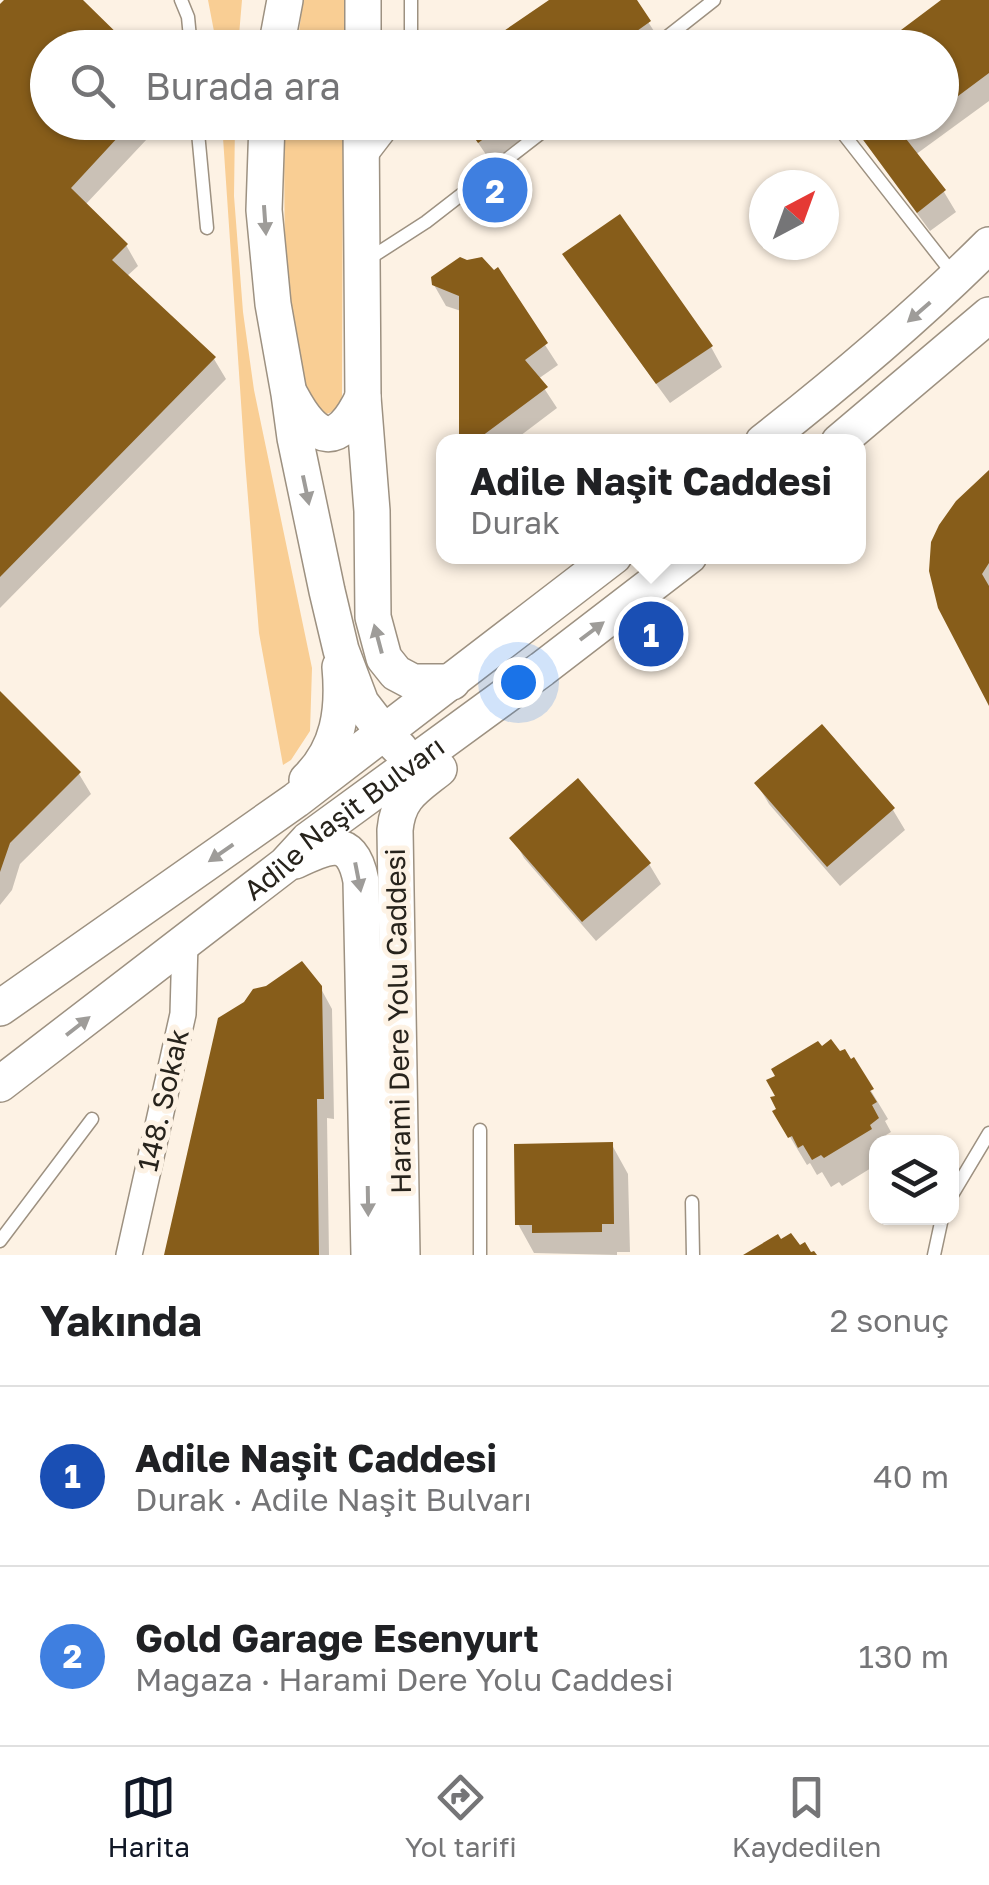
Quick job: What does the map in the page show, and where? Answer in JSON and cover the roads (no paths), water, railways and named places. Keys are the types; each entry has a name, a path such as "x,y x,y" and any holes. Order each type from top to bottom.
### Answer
{"main road":[{"path":"362,30 363,0"},
{"path":"266,140 264,210 272,304 295,438 338,636 361,703 385,734 407,754 429,752"},
{"path":"362,140 363,397 372,511 373,616 384,658 396,673 414,682 452,682"},
{"path":"773,434 956,278 989,245"},
{"path":"849,434 989,316"},
{"path":"289,394 304,421 332,434 343,429 354,416 363,397"},
{"name":"Adile Naşit Bulvarı","path":"0,1008 385,734 604,564"},
{"name":"Adile Naşit Bulvarı","path":"0,1084 285,866 308,840 680,564"},
{"path":"258,827 315,772 334,743 342,692 338,636"},
{"name":"Harami Dere Yolu Caddesi","path":"402,1255 394,848 397,813 403,800 482,736 542,669"},
{"name":"Harami Dere Yolu Caddesi","path":"285,866 330,845 344,848 358,864 369,1255"}],"street":[{"name":"148. Sokak","path":"128,1255 182,1014 185,944"}],"lane":[{"path":"182,0 189,30"},
{"path":"411,30 412,0"},
{"path":"675,30 714,0"},
{"path":"199,140 206,228"},
{"path":"361,172 385,140"},
{"path":"360,264 426,222 532,140"},
{"path":"848,140 956,278"},
{"path":"0,1241 92,1119"},
{"path":"480,1130 480,1255"},
{"path":"959,1182 989,1133"},
{"path":"692,1202 693,1255"},
{"path":"934,1255 940,1225"}],"place":[{"name":"Gold Garage Esenyurt","path":"495,190"},
{"name":"Adile Naşit Caddesi","path":"651,634"}]}
